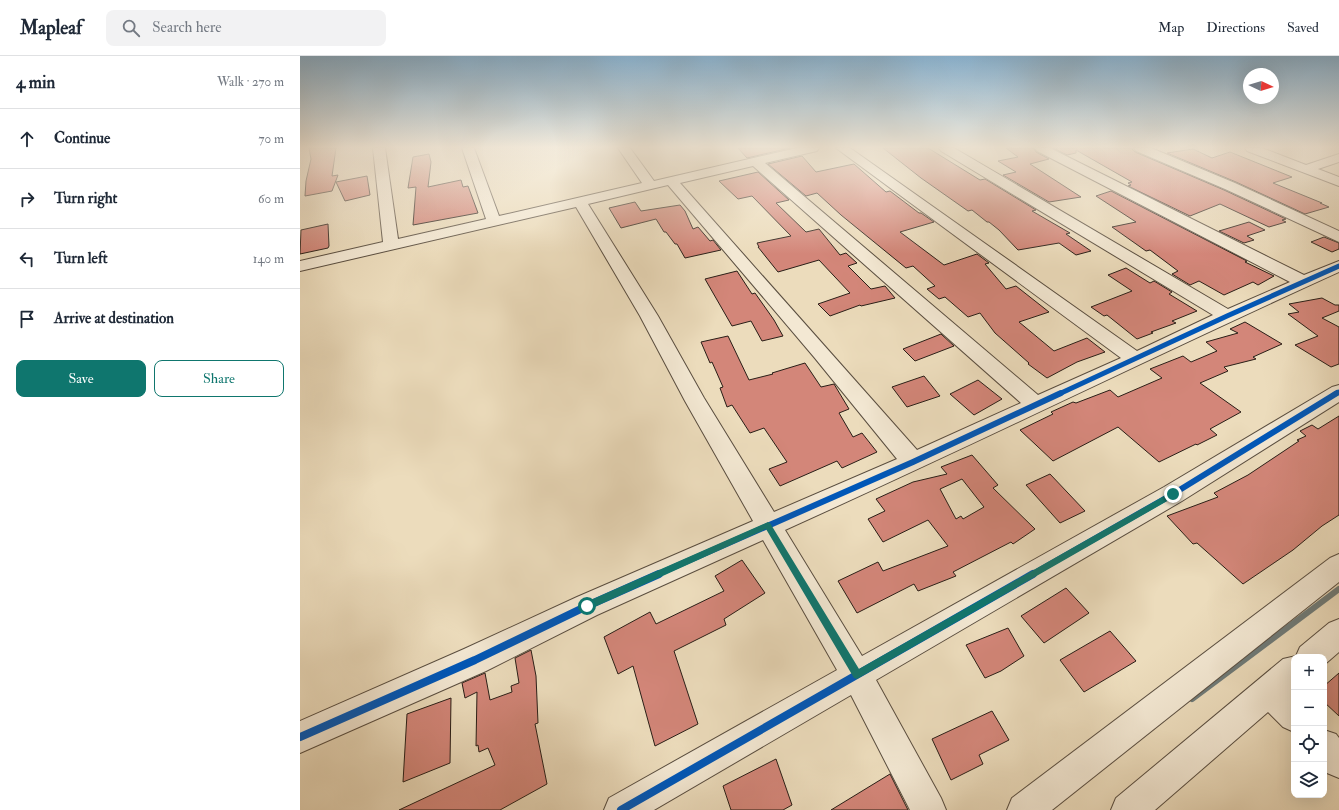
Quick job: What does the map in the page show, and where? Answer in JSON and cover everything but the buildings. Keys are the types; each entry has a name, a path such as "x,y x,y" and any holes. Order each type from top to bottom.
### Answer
{"street":[{"path":"383,183 391,245"},
{"path":"481,183 494,221"},
{"path":"300,266 657,183"},
{"path":"673,183 821,353 913,462"},
{"path":"780,183 1036,405"},
{"path":"891,183 1136,359"},
{"path":"1004,183 1227,316"},
{"path":"1111,183 1304,282"},
{"path":"1223,183 1339,237"},
{"path":"580,202 649,316 695,401 857,675 929,810"},
{"path":"300,737 475,660 587,606 913,462 1227,316 1339,266"},
{"path":"621,810 1173,494 1339,392"},
{"path":"1024,810 1339,566"},
{"path":"1314,654 1339,633"},
{"path":"1128,810 1291,673"},
{"path":"1269,691 1291,713"},
{"path":"1327,749 1339,761"}],"waterway":[{"path":"1192,699 1339,589"}],"cycle path":[{"path":"300,737 475,660 587,606 913,462 1227,316 1339,266"},
{"path":"621,810 1173,494 1339,392"}],"route":[{"path":"587,606 768,525 857,675 1173,494"}]}
